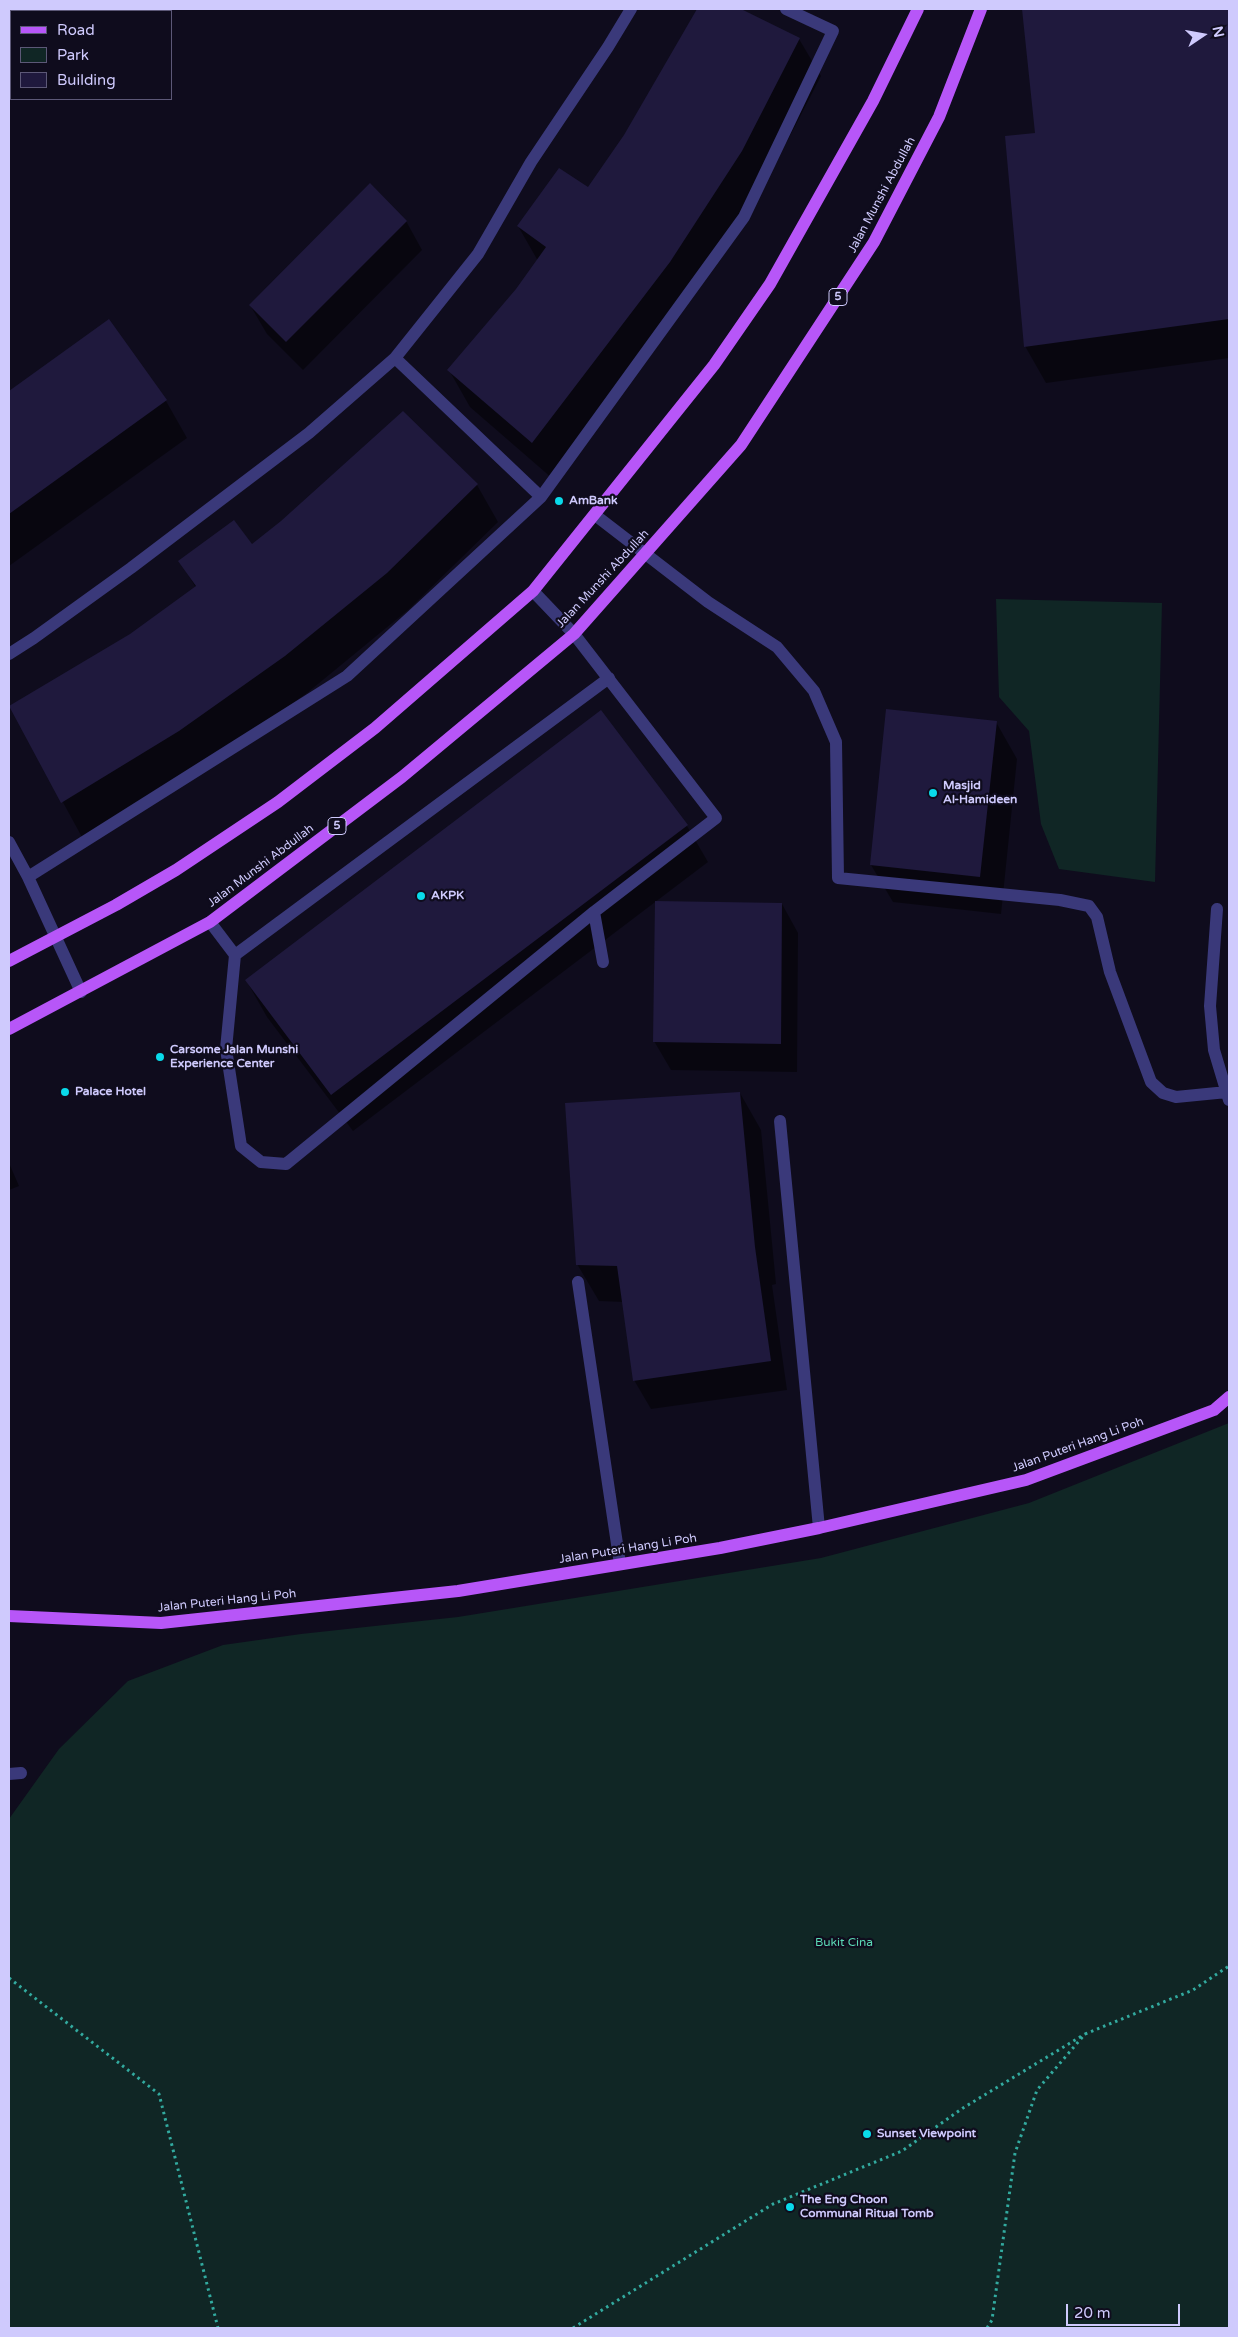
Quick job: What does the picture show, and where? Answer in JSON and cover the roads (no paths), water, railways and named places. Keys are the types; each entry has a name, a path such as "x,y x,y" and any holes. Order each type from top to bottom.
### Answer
{"main road":[{"path":"9,961 176,870 278,802 375,728 533,591 714,365 770,284 873,101 918,9"},
{"name":"Jalan Munshi Abdullah","path":"9,1029 210,922 402,777 574,634 742,445 874,242 939,117 981,9"},
{"name":"Jalan Puteri Hang Li Poh","path":"9,1616 161,1623 458,1591 620,1564 819,1528 1026,1480 1214,1410 1229,1396"}],"street":[{"path":"9,654 131,568 309,433 395,358 478,254 531,162 608,47 631,9"},
{"path":"28,878 347,676 541,497 744,217 833,30 786,9"},
{"path":"395,358 541,497"},
{"path":"595,515 708,602 777,646 814,691 836,742 838,878 1060,900 1089,906 1097,917 1110,972 1151,1082 1163,1093 1176,1097 1228,1096 1214,1050 1210,1006 1217,910"},
{"path":"210,922 235,955 226,1049 240,1146 261,1162 286,1164 594,912 716,818 574,634 533,591"},
{"path":"235,955 609,678"},
{"path":"9,842 28,878 81,992"},
{"path":"594,912 604,962"},
{"path":"780,1120 819,1528"},
{"path":"578,1282 620,1564"}],"place":[{"name":"AmBank","path":"559,501"},
{"name":"Masjid Al-Hamideen","path":"933,793"},
{"name":"AKPK","path":"421,896"},
{"name":"Carsome Jalan Munshi Experience Center","path":"160,1057"},
{"name":"Palace Hotel","path":"65,1092"},
{"name":"Sunset Viewpoint","path":"867,2134"},
{"name":"The Eng Choon Communal Ritual Tomb","path":"790,2207"}],"park label":[{"name":"Bukit Cina","path":"844,1943"}]}
